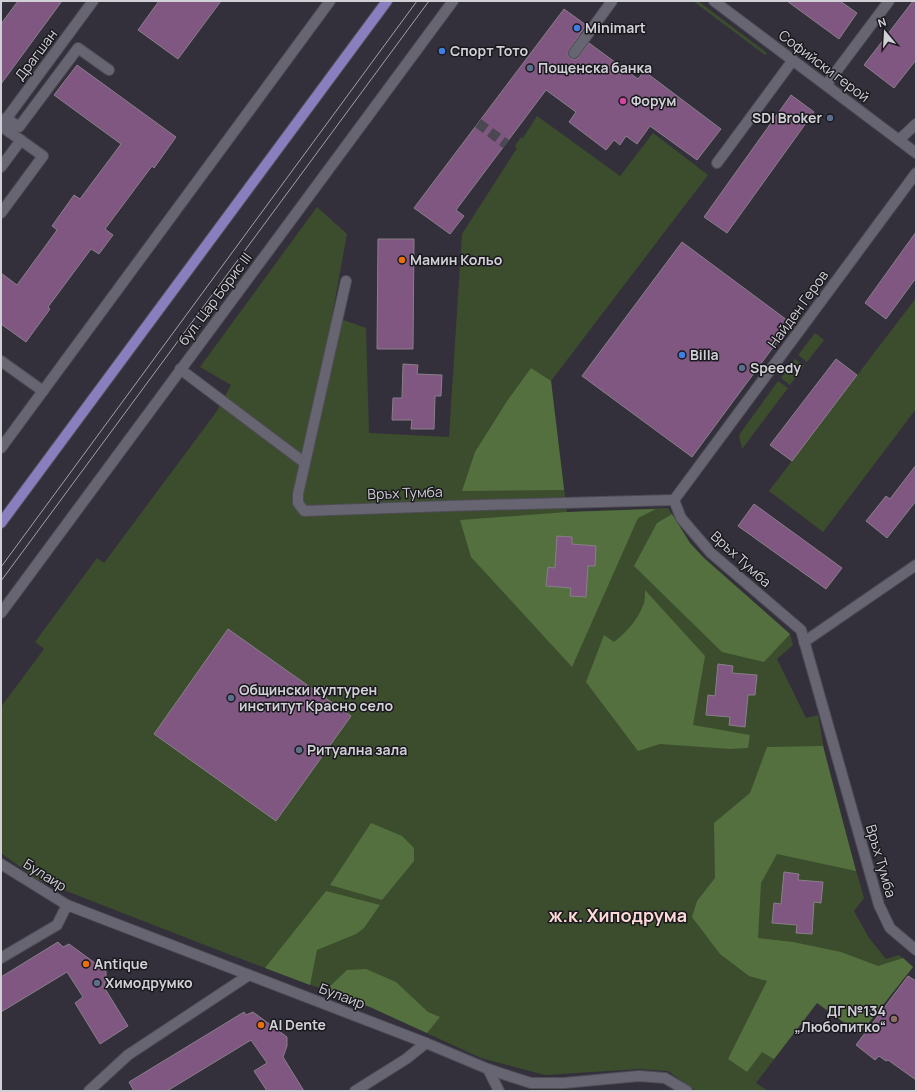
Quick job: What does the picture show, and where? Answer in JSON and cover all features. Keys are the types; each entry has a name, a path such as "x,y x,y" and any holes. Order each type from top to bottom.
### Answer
{"main road":[{"path":"1,523 387,1"}],"street":[{"name":"Драгшан","path":"3,123 94,1"},
{"name":"бул. Цар Борис III","path":"1,614 180,369 313,193 453,1"},
{"path":"574,53 612,1"},
{"name":"Софийски герой","path":"714,1 916,152"},
{"path":"826,85 889,1"},
{"path":"1,448 326,2"},
{"path":"3,123 19,127 78,48 109,70"},
{"path":"717,163 793,60"},
{"path":"1,212 43,156 21,140 3,123"},
{"path":"899,140 916,124"},
{"path":"1,167 21,140"},
{"name":"Найден Геров","path":"674,500 916,173"},
{"path":"180,369 305,463 346,282"},
{"path":"1,361 43,391"},
{"name":"Връх Тумба","path":"305,463 298,494 298,503 304,511 674,500 682,518 710,553 801,630 879,905 890,928 916,950"},
{"path":"804,642 916,565"},
{"name":"Булаир","path":"1,864 67,905 426,1043 530,1087 639,1076 665,1078 687,1091"},
{"path":"1,958 57,925 67,905"},
{"path":"89,1091 128,1055 249,975"},
{"path":"355,1091 406,1059 426,1043"},
{"path":"488,1069 500,1091"}],"green space":[{"path":"693,1 698,1 767,53 765,55"},
{"path":"537,116 620,176 653,133 708,175 551,381 567,512 668,508 690,543 704,558 790,634 793,645 777,659 806,718 818,715 828,772 864,898 854,911 869,938 886,959 899,955 913,967 860,1034 817,1003 756,1083 768,1091 696,1091 668,1071 639,1069 545,1075 481,1058 370,1007 228,954 38,880 1,853 1,707 44,649 35,642 97,558 104,563 217,411 231,385 200,367 317,207 347,234 332,316 366,328 369,433 449,437 462,234 517,148 515,146 521,137 523,138"},
{"path":"916,298 916,409 823,532 769,491"},
{"path":"815,333 824,340 807,362 798,355"},
{"path":"795,359 804,366 790,385 781,378"},
{"path":"531,368 551,381 564,490 462,491 475,452 507,401"},
{"path":"778,381 788,388 742,449 739,435"},
{"path":"656,509 638,518 572,667 471,557 460,520 567,512"},
{"path":"672,514 690,543 704,558 790,634 764,662 722,652 634,566 657,523"},
{"path":"645,590 705,656 693,725 750,735 748,748 730,749 660,744 638,751 586,682 604,635 614,642 628,629 642,609"},
{"path":"823,746 856,871 777,854 761,883 758,938 793,942 841,952 878,966 903,958 913,967 860,1034 817,1003 774,1059 762,1052 747,1072 728,1059 767,981 749,976 720,954 692,917 697,901 715,878 714,823 750,793 767,747"},
{"path":"371,823 402,836 414,848 414,861 382,900 330,885"},
{"path":"326,891 380,905 364,928 356,934 317,950 310,985 265,968"},
{"path":"366,969 396,982 428,1012 440,1017 427,1033 370,1007 326,990 347,970"}],"building":[{"path":"18,1 62,1 1,84 1,24"},
{"path":"159,1 221,1 178,59 138,30"},
{"path":"787,1 840,1 857,13 839,39"},
{"path":"913,1 916,1 916,60 894,88 864,65"},
{"path":"564,9 586,25 569,50 568,55 570,58 577,59 589,43 638,79 644,71 721,129 697,160 650,126 637,144 626,136 620,145 614,140 606,150 569,122 576,112 546,90 456,210 464,216 450,234 414,208"},
{"path":"77,65 176,137 154,168 152,166 105,229 113,235 99,254 91,249 48,307 50,309 26,342 1,324 1,273 17,285 57,230 52,226 74,195 80,199 121,144 54,95"},
{"path":"791,95 814,112 727,233 704,217"},
{"path":"916,232 916,278 886,319 865,303"},
{"path":"378,239 414,239 413,349 377,349"},
{"name":"Billa","path":"682,242 791,323 692,457 582,376"},
{"path":"836,359 857,375 792,461 770,445"},
{"path":"403,364 418,365 417,374 442,375 441,396 435,396 434,429 411,429 412,420 392,420 393,398 402,398"},
{"path":"916,465 916,501 887,538 866,521 886,496 890,499"},
{"path":"754,504 842,568 826,589 738,526"},
{"path":"557,536 572,537 572,544 596,546 595,566 588,566 586,597 570,596 571,588 546,586 548,567 555,568"},
{"path":"228,629 351,716 276,821 154,734"},
{"path":"718,664 733,666 732,673 757,675 755,695 748,695 745,727 729,725 730,717 706,715 708,695 715,696"},
{"path":"784,872 799,874 798,880 823,882 821,903 814,902 812,934 796,933 797,925 772,923 774,903 781,904"},
{"path":"58,942 63,947 69,944 106,971 104,987 128,1026 100,1044 75,1003 83,997 67,972 1,1012 1,977"},
{"path":"908,976 916,981 916,1080 888,1060 886,1061 879,1056 875,1060 856,1045"},
{"path":"244,1012 246,1015 253,1012 287,1037 287,1046 283,1057 304,1091 267,1091 254,1071 267,1063 251,1040 167,1091 134,1091 129,1082"}],"tunnel":[{"path":"478,123 506,144"}],"tram line":[{"path":"1,567 417,1"},
{"path":"1,581 429,1"}],"place":[{"name":"Minimart","path":"577,28"},
{"name":"Спорт Тото","path":"442,51"},
{"name":"Пощенска банка","path":"530,68"},
{"name":"Форум","path":"623,101"},
{"name":"SDI Broker","path":"830,118"},
{"name":"Мамин Кольо","path":"402,260"},
{"name":"Billa","path":"682,355"},
{"name":"Speedy","path":"742,368"},
{"name":"Общински културен институт Красно село","path":"231,698"},
{"name":"Ритуална зала","path":"299,750"},
{"name":"Antique","path":"86,964"},
{"name":"Химодрумко","path":"97,983"},
{"name":"ДГ №134 „Любопитко“","path":"894,1019"},
{"name":"Al Dente","path":"261,1025"}],"district":[{"name":"ж.к. Хиподрума","path":"618,916"}]}
